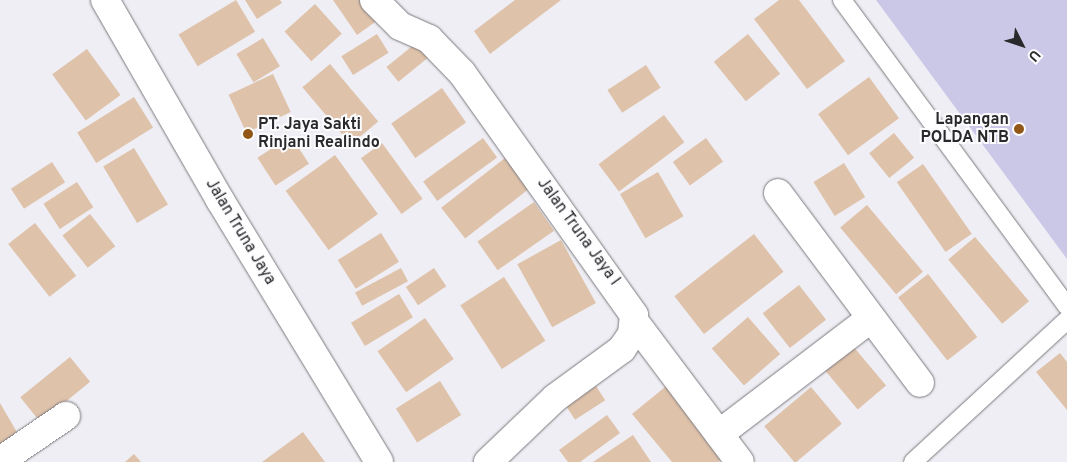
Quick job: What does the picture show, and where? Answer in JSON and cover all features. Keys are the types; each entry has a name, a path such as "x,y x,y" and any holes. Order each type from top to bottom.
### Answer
{"street":[{"name":"Jalan Truna Jaya","path":"105,0 220,200 379,462"},
{"name":"Jalan Truna Jaya I","path":"374,0 400,26 429,39 462,73 629,303 634,321 740,462"},
{"path":"778,193 920,383"},
{"path":"719,434 871,318"},
{"path":"488,462 555,398 622,349 632,334 634,321"},
{"path":"0,462 66,416"}],"lane":[{"path":"842,0 1067,306"},
{"path":"913,462 1067,320"}],"shaded area":[{"name":"Lapangan POLDA NTB","path":"876,0 1067,0 1067,259"}],"building":[{"path":"236,0 255,32 198,66 179,35"},
{"path":"245,0 280,0 282,3 257,19"},
{"path":"333,0 364,0 378,20 357,35"},
{"path":"515,0 561,0 490,54 474,31"},
{"path":"779,0 799,0 845,61 807,89 754,19"},
{"path":"315,4 342,34 311,61 285,31"},
{"path":"377,34 389,53 353,75 341,56"},
{"path":"748,34 780,74 746,101 714,62"},
{"path":"263,38 280,66 253,82 236,54"},
{"path":"416,43 428,58 398,82 386,67"},
{"path":"87,49 121,95 86,120 52,74"},
{"path":"330,64 378,121 351,145 302,87"},
{"path":"646,65 661,88 622,113 607,90"},
{"path":"273,74 291,112 246,133 229,95"},
{"path":"869,77 899,118 848,155 818,114"},
{"path":"442,88 466,122 415,158 391,124"},
{"path":"134,97 153,128 96,163 77,133"},
{"path":"664,115 684,142 619,192 599,164"},
{"path":"894,133 914,158 889,178 869,153"},
{"path":"291,136 309,164 275,185 257,158"},
{"path":"483,138 497,157 437,201 423,181"},
{"path":"706,138 723,161 690,186 673,162"},
{"path":"382,143 423,199 402,214 361,158"},
{"path":"134,148 168,205 137,223 103,167"},
{"path":"335,155 378,214 329,250 286,191"},
{"path":"505,158 529,189 465,239 441,208"},
{"path":"52,162 65,182 24,209 11,189"},
{"path":"844,163 865,197 835,216 813,182"},
{"path":"923,164 972,234 946,252 897,182"},
{"path":"658,172 684,216 645,238 620,194"},
{"path":"77,182 93,207 60,229 43,204"},
{"path":"534,202 554,231 498,270 477,242"},
{"path":"867,205 923,272 896,294 840,227"},
{"path":"90,214 115,246 88,268 62,236"},
{"path":"35,223 76,276 49,297 8,244"},
{"path":"381,233 399,262 356,289 338,260"},
{"path":"754,234 784,272 704,334 674,296"},
{"path":"975,237 1029,301 1002,324 948,259"},
{"path":"561,240 596,303 552,327 517,264"},
{"path":"401,268 408,281 362,306 355,292"},
{"path":"434,268 446,286 418,305 406,287"},
{"path":"928,274 977,337 947,360 898,297"},
{"path":"504,277 545,341 502,369 460,305"},
{"path":"799,285 826,320 790,348 763,313"},
{"path":"399,294 413,317 365,346 351,323"},
{"path":"748,317 780,354 744,385 712,348"},
{"path":"425,318 454,359 406,392 377,351"},
{"path":"852,345 886,386 858,409 824,369"},
{"path":"1060,353 1067,362 1067,410 1036,372"},
{"path":"70,357 90,382 40,422 20,397"},
{"path":"440,381 461,415 417,442 396,409"},
{"path":"670,383 728,454 718,462 672,462 632,414"},
{"path":"596,386 605,400 575,420 566,406"},
{"path":"811,387 842,424 796,462 764,426"},
{"path":"0,403 18,434 0,445"},
{"path":"607,415 620,433 580,462 568,462 559,450"},
{"path":"303,432 325,462 262,462"},
{"path":"633,435 651,462 593,462"},
{"path":"134,454 141,462 125,462"}],"place":[{"name":"Lapangan POLDA NTB","path":"1019,129"},
{"name":"PT. Jaya Sakti Rinjani Realindo","path":"248,134"}]}
